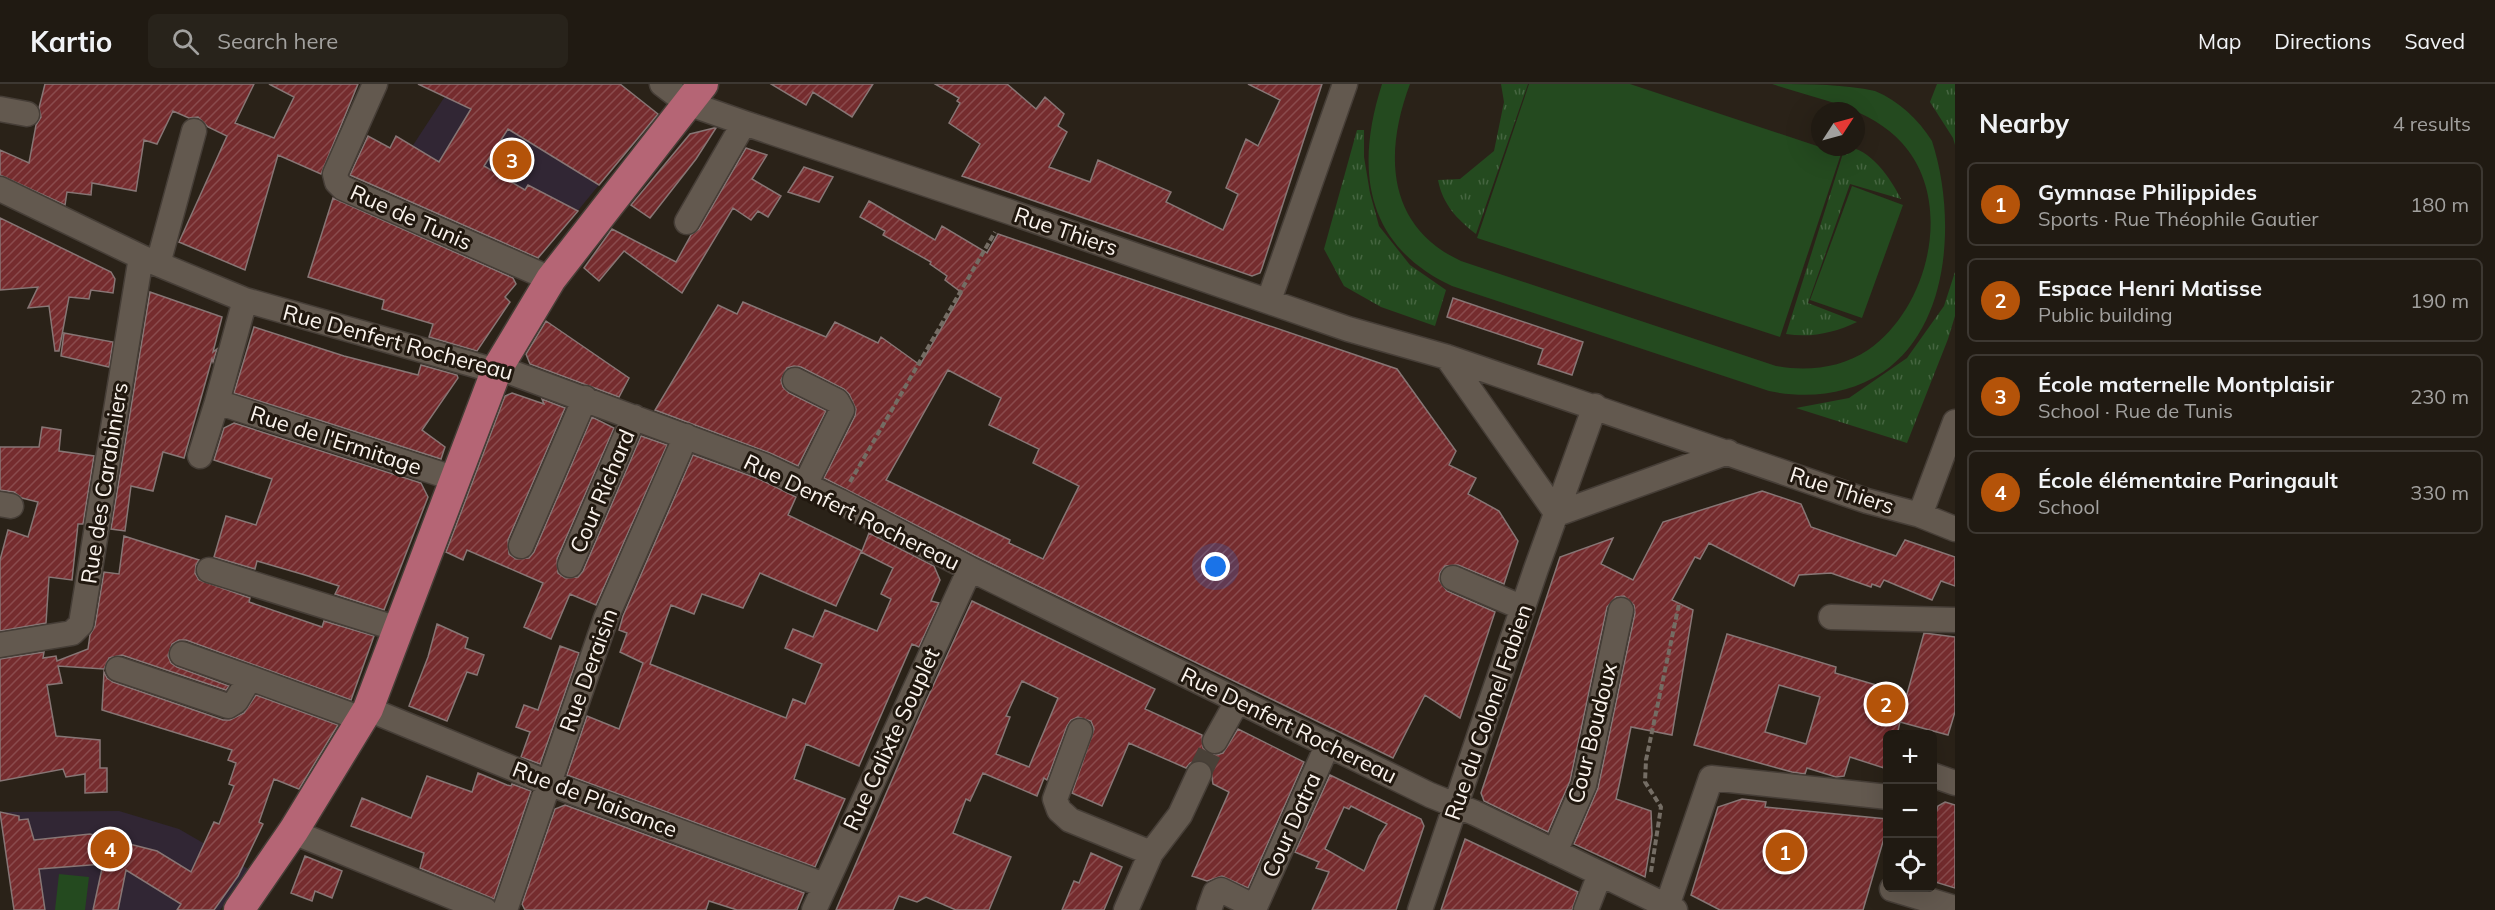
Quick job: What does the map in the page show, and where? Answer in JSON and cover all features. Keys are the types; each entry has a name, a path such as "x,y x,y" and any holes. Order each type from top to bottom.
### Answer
{"main road":[{"path":"248,907 365,714 497,369 551,279 695,94"}],"street":[{"name":"Rue de Tunis","path":"375,84 335,174 337,182 343,188 551,279"},
{"name":"Rue Thiers","path":"662,84 695,94 744,123 1269,300 1348,329 1447,357 1867,501 1920,515 1955,529"},
{"path":"1269,300 1345,84"},
{"path":"0,109 27,114"},
{"path":"687,222 744,123"},
{"name":"Rue des Carabiniers","path":"0,645 72,633 81,624 150,261 194,131"},
{"name":"Rue Denfert Rochereau","path":"0,189 150,261 245,300 497,369 585,398 765,466 1328,744 1663,904"},
{"path":"200,456 245,300"},
{"path":"1447,357 1557,514 1728,452"},
{"path":"795,380 837,400 842,410 805,485"},
{"path":"521,546 585,398"},
{"name":"Rue de l'Ermitage","path":"217,402 456,479"},
{"name":"Rue du Colonel Fabien","path":"1419,910 1595,406"},
{"name":"Cour Richard","path":"570,565 634,417"},
{"path":"1920,515 1955,422"},
{"name":"Rue Deraisin","path":"505,910 606,618 686,436"},
{"name":"Rue Calixte Souplet","path":"814,910 970,569"},
{"path":"209,570 398,629"},
{"path":"1453,578 1523,609"},
{"name":"Cour Boudoux","path":"1555,852 1584,785 1621,610"},
{"path":"1831,617 1955,620"},
{"name":"Rue de Plaisance","path":"182,654 365,714 824,885"},
{"path":"118,669 228,705 236,701 250,678"},
{"path":"1215,741 1238,700"},
{"path":"1080,731 1055,799 1059,810 1070,820 1151,854"},
{"name":"Cour Datra","path":"1209,910 1215,893 1221,890 1252,908 1328,744"},
{"path":"1126,910 1151,854 1180,815 1199,774"},
{"path":"1937,777 1955,783"},
{"path":"1663,904 1711,778 1883,797"},
{"path":"294,830 303,836 485,910"},
{"path":"1586,910 1600,874"},
{"path":"1890,895 1955,908"}],"path":[{"path":"839,501 1007,211"},
{"path":"1663,904 1661,807 1645,782 1646,760 1679,604"}],"shaded area":[{"path":"453,84 499,84 616,164 558,235 406,156"},
{"path":"119,811 179,829 250,870 220,910 14,910 0,817 3,812"}],"green space":[{"path":"1382,84 1410,84 1396,136 1395,161 1398,185 1405,208 1418,228 1436,246 1461,261 1776,366 1800,369 1824,367 1847,361 1868,350 1889,331 1906,308 1920,281 1928,252 1931,223 1928,194 1918,167 1902,143 1889,131 1865,116 1865,102 1829,102 1772,84 1811,84 1875,91 1900,105 1921,125 1932,141 1944,200 1945,233 1942,265 1935,297 1923,326 1906,351 1883,372 1870,380 1842,390 1813,395 1769,391 1452,286 1423,269 1400,249 1384,226 1374,201 1369,174 1369,145"},
{"path":"1501,84 1528,84 1476,234 1447,204 1438,180 1460,179 1494,151 1504,102"},
{"path":"1529,84 1630,84 1811,144 1811,156 1840,156 1780,337 1477,238"},
{"path":"1937,84 1955,84 1955,145 1930,102"},
{"path":"1357,130 1364,130 1364,157 1379,226 1410,265 1446,290 1435,326 1381,307 1344,286 1324,249"},
{"path":"1865,154 1892,182 1901,199 1850,184 1808,303 1857,322 1822,334 1786,334 1842,156 1865,156"},
{"path":"1852,186 1903,205 1862,318 1810,300"},
{"path":"1955,272 1955,316 1907,443 1796,408 1849,398 1907,358 1944,306"},
{"path":"59,874 89,877 85,910 55,910"}],"building":[{"path":"45,84 254,84 235,123 274,138 294,97 269,84 358,84 321,174 278,155 245,270 179,242 227,136 208,127 198,117 189,118 173,111 157,144 144,140 136,191 92,183 91,195 67,192 65,205 0,175 0,150 29,163 36,125 41,117 39,108"},
{"path":"418,84 620,84 658,114 599,185 508,129 484,166 525,190 528,185 578,211 538,258 350,175 368,136 390,148 396,136 439,162 471,109"},
{"path":"771,84 873,84 852,117 813,92 806,105"},
{"path":"935,84 1007,84 1036,109 1045,97 1064,114 1058,126 1067,132 1049,167 1090,182 1098,160 1171,192 1166,202 1223,230 1238,194 1226,188 1246,139 1258,146 1280,100 1248,84 1322,84 1262,268 1260,273 1252,276 962,176 980,144 949,123 960,103 957,101 959,98"},
{"path":"716,128 696,159 650,218 631,205 690,134"},
{"path":"746,148 767,155 752,179 781,196 768,217 758,211 751,220 733,208 682,293 624,251 599,281 584,268 612,229 676,262 691,235 699,229"},
{"path":"804,167 833,177 819,202 788,192"},
{"path":"333,198 513,278 516,284 505,297 510,302 477,351 429,337 433,324 382,309 384,300 308,277"},
{"path":"869,201 935,240 942,226 987,253 998,234 1397,369 1456,451 1449,465 1476,478 1468,494 1499,511 1518,541 1504,584 1458,565 1445,566 1440,573 1439,580 1447,591 1495,612 1460,718 1425,695 1393,758 976,556 824,478 855,416 856,409 844,389 801,367 787,368 781,380 783,387 789,393 826,411 798,466 770,453 655,410 718,305 737,314 743,302 826,337 835,322 878,343 881,337 920,365 962,293 945,280 947,276 930,264 931,262 883,235 885,231 860,217","holes":["948,370 1001,398 989,425 1039,449 1033,463 1079,486 1043,559 1009,543 1010,540 886,480"]},
{"path":"0,218 111,272 115,279 113,293 91,290 89,299 69,297 59,351 55,351 49,306 28,308 38,287 0,290"},
{"path":"150,292 222,317 213,352 217,349 213,362 212,359 184,458 163,452 153,491 131,486 125,531 111,529"},
{"path":"1453,298 1583,342 1572,375 1538,364 1543,349 1447,317"},
{"path":"546,321 629,378 619,397 530,364 526,354"},
{"path":"254,327 344,356 418,375 421,365 457,375 458,378 422,430 445,447 441,459 234,393"},
{"path":"64,333 113,342 109,367 61,356"},
{"path":"512,393 544,404 542,399 565,408 508,540 509,554 516,559 529,558 534,552 592,417 614,428 557,559 558,573 565,578 578,577 583,571 641,436 667,445 596,605 570,594 551,639 524,627 543,583 467,550 463,560 446,552 505,396"},
{"path":"234,423 421,483 428,497 384,610 335,594 339,586 305,575 257,561 255,569 214,557 226,516 256,525 272,479 214,460 224,428"},
{"path":"42,427 61,430 59,451 94,456 83,524 78,524 72,580 49,577 46,623 0,631 0,560 8,530 28,537 38,502 22,498 14,492 0,490 0,447 39,447"},
{"path":"693,455 759,479 796,497 788,515 862,551 869,533 934,566 940,580 931,601 939,603 919,647 912,644 859,766 806,744 794,779 845,799 815,867 567,775 587,716 619,729 643,663 620,652 627,633 619,630","holes":["861,552 893,568 881,594 891,599 877,631 825,610 813,637 793,629 785,648 822,664 805,704 793,699 786,718 650,664 671,605 694,614 702,594 743,608 760,573 836,606"]},
{"path":"1762,491 1801,504 1811,527 1896,556 1905,540 1955,557 1955,586 1941,581 1932,600 1884,580 1880,587 1872,584 1871,587 1831,573 1799,575 1794,586 1709,543 1700,559 1695,557 1672,600 1693,610 1672,735 1631,727 1616,799 1651,811 1652,835 1645,877 1574,844 1598,788 1635,613 1634,605 1624,596 1616,597 1607,607 1570,781 1548,832 1484,801 1481,793 1560,557 1613,538 1601,564 1633,580 1663,522"},
{"path":"124,536 199,560 195,573 199,580 250,598 249,602 322,627 324,621 374,636 351,700 186,640 179,640 172,644 168,656 171,663 229,686 226,690 122,655 109,658 104,669 58,666 62,683 47,685 56,736 100,740 100,768 107,768 107,792 85,793 85,774 66,777 63,769 0,781 0,659 44,652 43,658 56,656 57,661 88,649 90,635 95,626 104,572 119,574"},
{"path":"972,601 1155,689 1145,709 1202,735 1203,748 1209,754 1223,753 1238,729 1304,762 1248,888 1222,876 1207,881 1192,876 1229,792 1213,784 1210,765 1197,760 1186,768 1129,743 1102,806 1072,793 1094,729 1091,721 1078,717 1071,720 1067,726 1047,780 1044,778 1037,796 983,773 970,801 966,799 953,833 1011,857 989,910 956,910 926,897 917,902 899,896 893,910 836,910 922,710","holes":["1022,681 1058,698 1029,767 996,754 1010,717 1006,716"]},
{"path":"437,624 468,638 465,648 484,655 477,675 467,672 447,721 409,706 428,657"},
{"path":"1924,633 1955,637 1955,712 1948,735 1937,732 1937,730 1900,722 1898,730 1883,730 1883,768 1850,757 1844,776 1836,777 1807,768 1805,774 1792,772 1694,745 1727,634 1836,667 1835,673 1907,694","holes":["1779,685 1820,697 1806,744 1765,732"]},
{"path":"560,646 579,653 540,764 521,757 530,732 516,727 524,705 538,710"},
{"path":"104,672 113,682 223,720 230,720 244,713 256,695 338,725 299,789 274,779 259,822 263,824 238,876 214,910 177,910 181,904 126,870 118,910 93,910 103,864 39,869 45,910 14,910 0,812 19,816 19,820 28,819 34,840 90,834 157,851 191,872 214,822 219,824 234,786 229,784 236,763 228,760 232,750 102,710"},
{"path":"478,773 507,785 512,784 531,791 494,899 420,868 424,853 351,826 362,798 411,818 427,776 472,792"},
{"path":"1330,775 1421,819 1424,826 1396,910 1312,910 1329,872 1316,868 1319,862 1295,852","holes":["1351,806 1387,824 1379,836 1364,871 1325,849 1344,807 1349,809"]},
{"path":"1742,799 1766,802 1765,807 1883,819 1883,842 1863,910 1720,910 1691,895 1718,807"},
{"path":"1945,802 1955,805 1955,888 1937,883 1938,806"},
{"path":"565,805 804,893 797,910 737,910 709,901 706,910 525,910 522,904 555,809"},
{"path":"1465,839 1578,892 1572,910 1441,910"},
{"path":"1091,853 1122,867 1104,910 1062,910 1074,881 1079,883"},
{"path":"305,856 342,871 332,898 315,891 312,901 291,893"}],"tunnel":[{"path":"1199,774 1215,741"}],"place":[{"name":"École maternelle Montplaisir","path":"512,160"},
{"name":"Espace Henri Matisse","path":"1886,704"},
{"name":"École élémentaire Paringault","path":"110,849"},
{"name":"Gymnase Philippides","path":"1785,852"}]}
